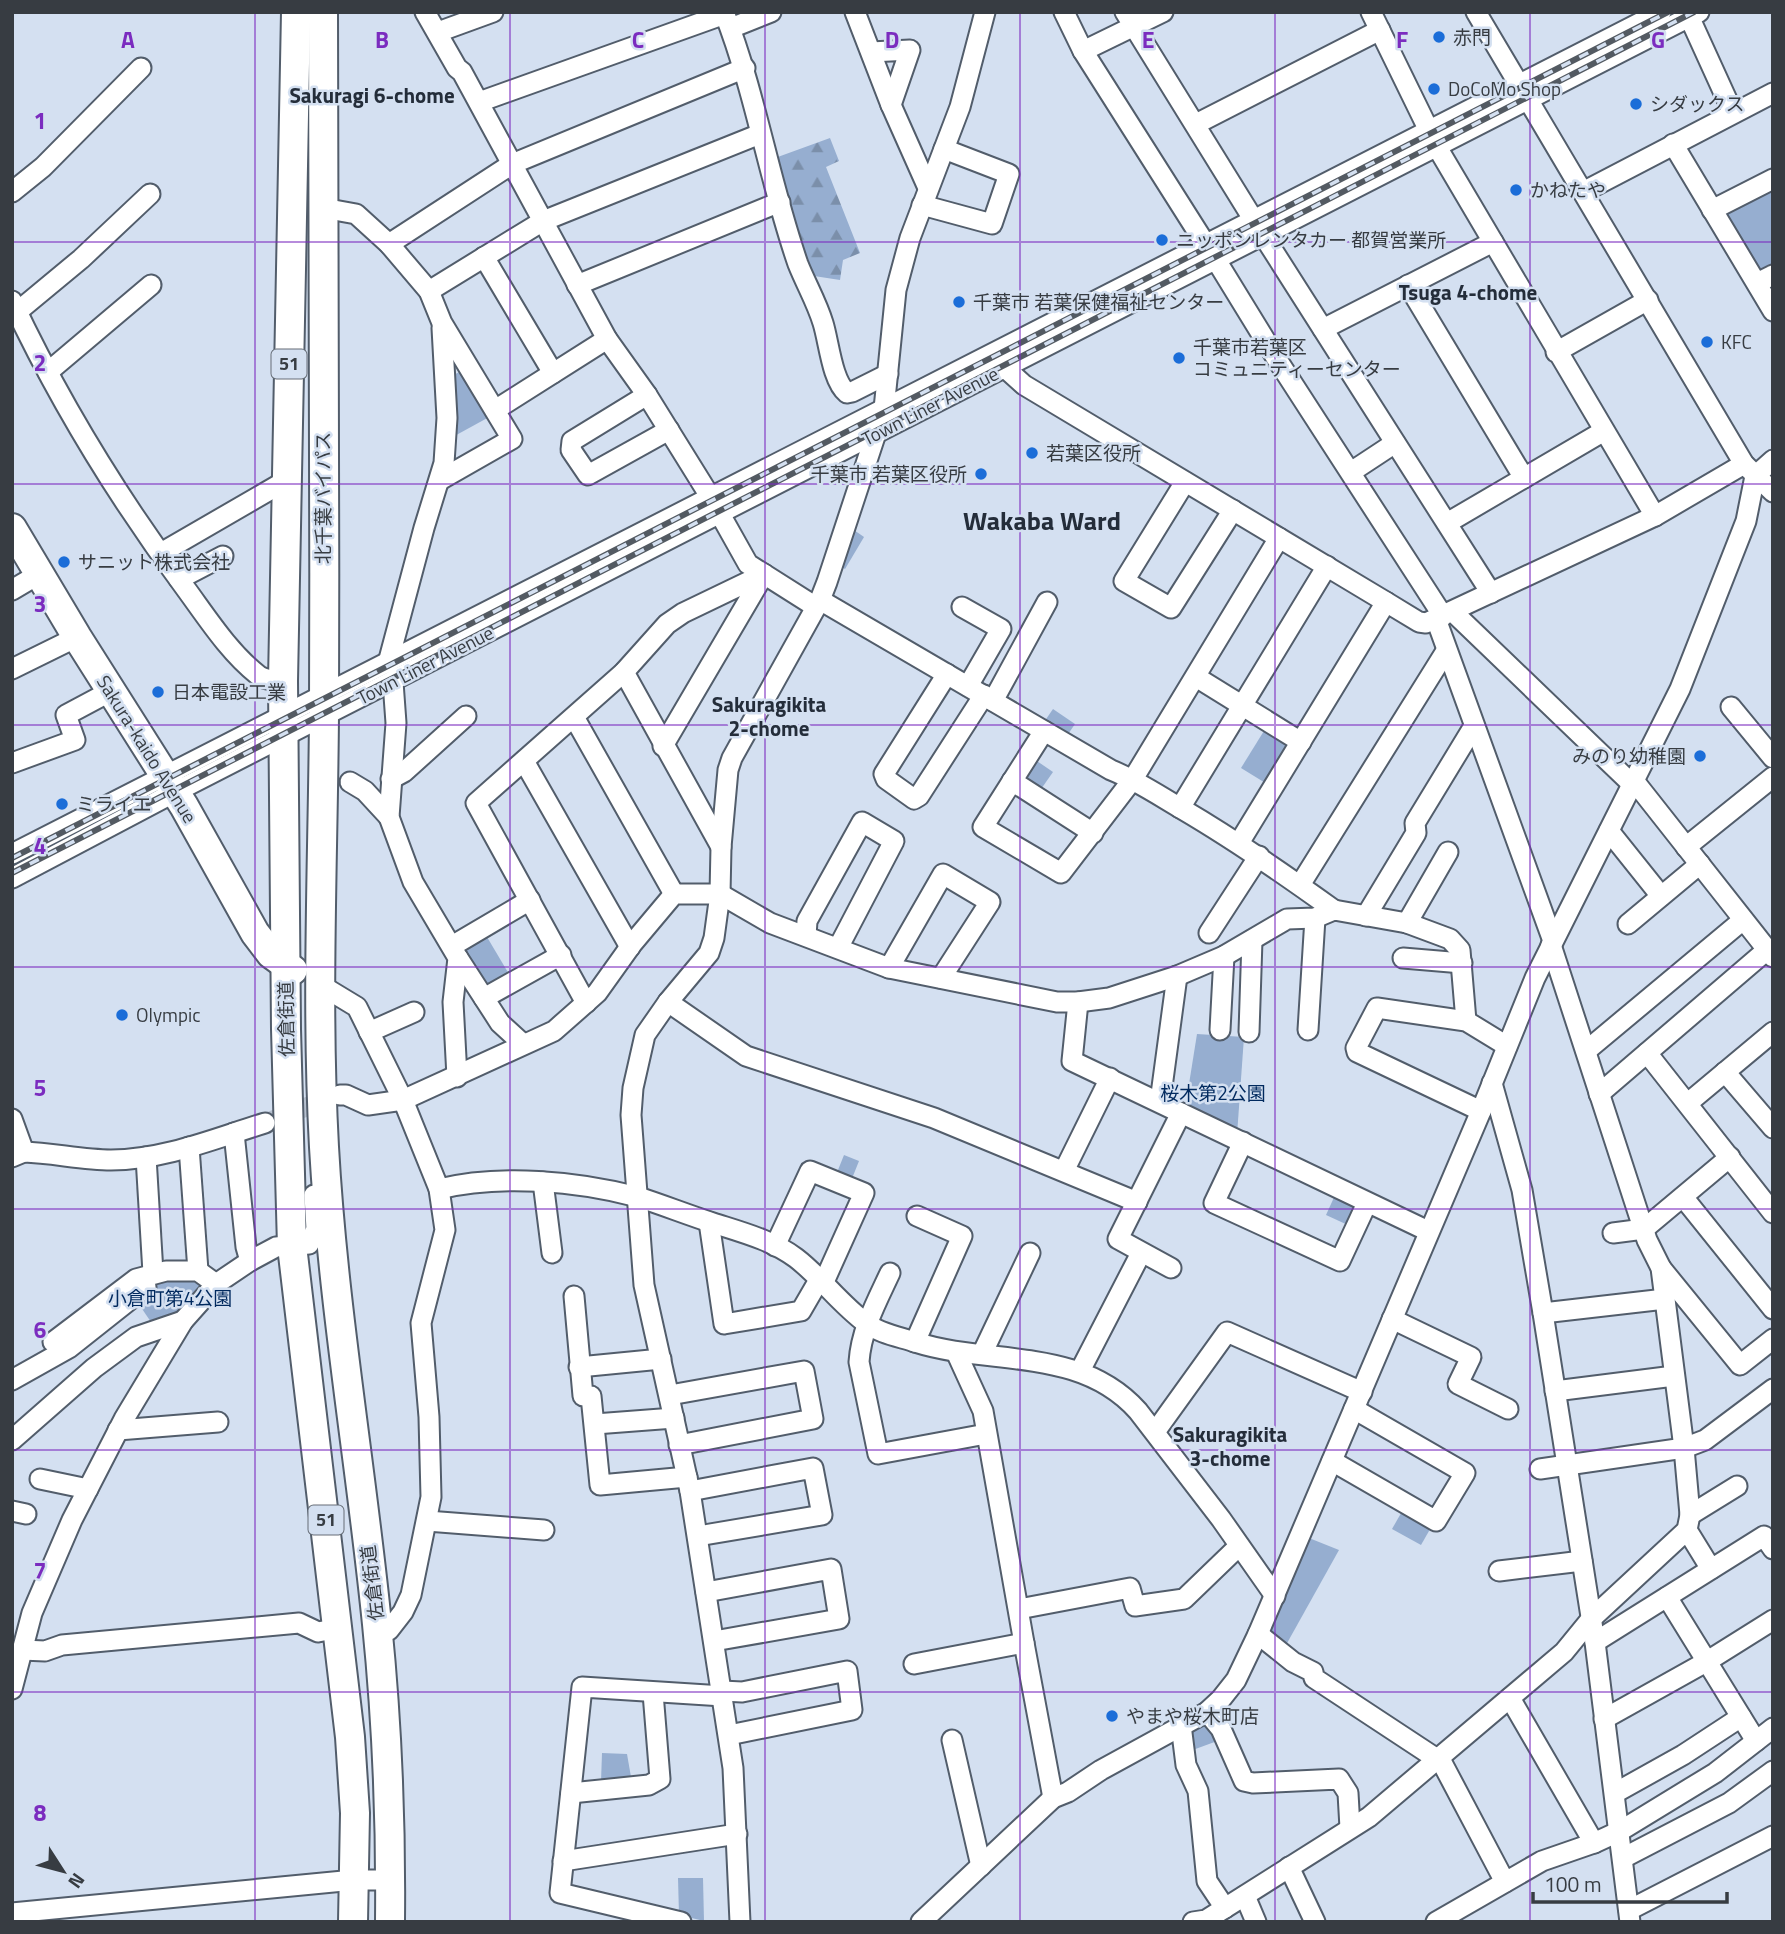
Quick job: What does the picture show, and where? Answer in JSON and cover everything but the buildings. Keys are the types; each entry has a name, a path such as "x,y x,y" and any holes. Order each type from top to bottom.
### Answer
{"highway":[{"name":"北千葉バイパス","path":"286,965 283,681 296,12"},
{"name":"北千葉バイパス","path":"319,984 324,706 323,12"},
{"name":"Sakura-kaido Avenue","path":"12,528 170,784 255,933 271,954 286,965"},
{"name":"佐倉街道","path":"286,965 319,984 331,1086 328,1217 377,1628 387,1785 390,1922"},
{"name":"佐倉街道","path":"286,965 292,1246 339,1628 355,1813 353,1922"}],"street":[{"path":"425,12 479,102 607,339 669,430 748,564 947,674 1111,770 1133,779 1239,843 1335,910 1407,923 1451,939 1460,950 1466,1021"},
{"path":"438,32 493,12"},
{"path":"479,102 727,18 771,12"},
{"path":"855,12 925,197 992,224 1009,174 944,149"},
{"path":"740,1922 737,1808 723,1693 689,1484 644,1285 631,1115 633,1088 645,1035 668,1002 709,953 720,894 728,770 818,603 884,409 896,290 925,197 960,107 985,12"},
{"path":"1064,12 1083,51 1351,472 1438,617 1446,651 1552,943 1598,1094 1644,1229 1661,1268 1740,1364 1769,1348"},
{"path":"1083,51 1129,19 1163,12"},
{"path":"1476,12 1750,470 1773,492"},
{"name":"Town Liner Avenue","path":"715,506 875,435 1211,253 1524,91 1661,12"},
{"path":"1691,14 1733,113"},
{"name":"Town Liner Avenue","path":"1524,91 1691,14"},
{"path":"727,18 745,68 760,134 799,265 823,322 839,384 847,393 852,392 888,374"},
{"path":"1129,19 1491,593"},
{"path":"1196,124 1375,21 1432,139 1655,516"},
{"path":"872,52 910,50 891,105"},
{"path":"12,192 43,167 141,68"},
{"path":"389,244 512,164 745,68"},
{"path":"1584,192 1773,93"},
{"path":"429,291 543,221 760,134"},
{"path":"1673,144 1712,210 1765,279 1773,311"},
{"path":"1712,210 1773,179"},
{"path":"150,194 81,259 15,307 48,372 122,499 161,554 225,642 260,677 283,681"},
{"path":"577,285 780,202"},
{"path":"323,208 356,214 389,244 429,291 442,323 512,439 440,480"},
{"path":"1323,329 1493,242"},
{"name":"Town Liner Avenue","path":"12,855 170,784 284,727 715,506 884,409 1211,253"},
{"path":"484,257 553,373"},
{"path":"48,372 150,285"},
{"path":"1408,285 1524,478"},
{"path":"1556,352 1648,300"},
{"path":"389,817 396,723 390,672 424,528 444,463 447,418 442,323"},
{"path":"495,410 607,339"},
{"path":"1004,367 1024,385 1386,602 1438,617 1634,784 1769,947 1598,1094"},
{"path":"647,395 572,440 571,450 588,475 669,430"},
{"path":"1447,523 1604,431"},
{"path":"1351,472 1395,443"},
{"path":"1438,617 1773,460"},
{"path":"921,1922 1053,1798 1207,1712 1236,1680 1275,1596 1552,943 1634,784 1685,676 1746,521 1750,470"},
{"path":"161,554 287,480"},
{"path":"1185,482 1124,581 1171,608 1233,510"},
{"path":"1044,731 984,827 1061,873 1133,779 1279,538"},
{"path":"179,579 223,555"},
{"path":"1180,808 1327,566"},
{"path":"12,590 39,573"},
{"path":"586,1003 476,803 624,672 653,637 675,618 764,575"},
{"path":"663,746 764,575"},
{"path":"947,674 884,774 886,779 914,799 919,796 982,694 1046,602"},
{"path":"1239,843 1386,602"},
{"path":"962,607 1001,629 982,694"},
{"path":"12,669 77,637"},
{"path":"1300,886 1446,651"},
{"path":"624,672 721,847"},
{"path":"1196,677 1301,742"},
{"path":"12,763 75,740 66,715 111,691"},
{"path":"1731,707 1773,758"},
{"path":"391,779 404,772 466,716"},
{"path":"574,717 674,894"},
{"path":"1366,916 1416,833 1415,823 1474,726"},
{"path":"524,761 630,947"},
{"path":"1686,847 1773,777"},
{"path":"1012,781 1093,832"},
{"path":"350,782 365,791 389,817 413,882 500,1023 523,1044"},
{"name":"Town Liner Avenue","path":"12,878 170,784"},
{"path":"806,936 807,921 862,822 894,841 838,948"},
{"path":"1609,831 1661,896"},
{"path":"1407,923 1448,852"},
{"path":"1209,933 1259,856"},
{"path":"1628,924 1700,864"},
{"path":"889,968 943,874 990,902 941,978"},
{"path":"674,894 720,894 770,923 889,968 1057,1002 1109,998 1177,976 1224,956 1287,919 1315,918 1335,910"},
{"path":"12,1689 22,1650 22,1613 118,1430 183,1321 216,1284 250,1261 276,1247 309,1244 316,1229 310,1129 331,1086 368,1105 404,1100 554,1031 597,993 630,947 674,894"},
{"path":"455,952 530,900"},
{"path":"1308,1030 1315,918"},
{"path":"1586,1051 1744,920"},
{"path":"1249,1031 1252,940"},
{"path":"455,952 453,1002 457,1077"},
{"path":"484,998 561,955"},
{"path":"1220,1030 1224,956"},
{"path":"1403,958 1462,964"},
{"path":"1160,1102 1177,976"},
{"path":"319,984 357,1007 404,1100 439,1189 445,1230 421,1323 431,1471 427,1521 411,1595 403,1612 389,1630 377,1628"},
{"path":"668,1002 746,1056 934,1118 1137,1202"},
{"path":"1079,1002 1072,1061 1428,1231"},
{"path":"1481,1111 1357,1052 1356,1048 1377,1008 1466,1021 1507,1046"},
{"path":"369,1032 414,1012"},
{"path":"1688,1103 1773,1032"},
{"path":"1647,1053 1773,1213"},
{"path":"1725,1072 1773,1128"},
{"path":"1064,1171 1110,1078"},
{"path":"1492,1083 1522,1190 1543,1313 1595,1642 1629,1916 1773,1836"},
{"path":"1171,1268 1118,1239 1181,1112"},
{"path":"12,1119 18,1155 111,1160 146,1157 189,1147 265,1123"},
{"path":"234,1133 246,1247 250,1261"},
{"path":"1243,1142 1214,1203 1340,1261 1367,1203"},
{"path":"189,1147 198,1271"},
{"path":"146,1157 160,1272"},
{"path":"1613,1233 1644,1229 1730,1157"},
{"path":"709,1222 724,1324 802,1311 821,1282 864,1194 810,1171 775,1246"},
{"path":"439,1189 481,1182 543,1182 638,1196 751,1235 775,1246 796,1258 868,1325 915,1342 956,1352 1046,1362 1080,1371 1107,1385 1130,1403 1155,1432 1275,1596"},
{"path":"543,1182 552,1253"},
{"path":"1683,1197 1773,1309"},
{"path":"915,1342 962,1236 917,1216"},
{"path":"982,1354 1030,1253"},
{"path":"1080,1371 1141,1253"},
{"path":"1661,1268 1684,1448 1689,1523 1712,1569"},
{"path":"53,1342 136,1279 160,1272 198,1271 216,1284"},
{"path":"12,1380 69,1348 160,1272"},
{"path":"890,1273 868,1325 860,1349 859,1362 878,1454 986,1434"},
{"path":"574,1296 579,1367 583,1396 591,1396 600,1485 689,1484 813,1468 822,1514 698,1536"},
{"path":"1543,1313 1665,1299"},
{"path":"1392,1319 1471,1357 1458,1384 1508,1409"},
{"path":"12,1440 94,1368 136,1337 183,1321"},
{"path":"1155,1432 1227,1332 1358,1401 1465,1473 1436,1521 1332,1461"},
{"path":"956,1352 983,1411 1053,1798"},
{"path":"579,1367 661,1359"},
{"path":"670,1395 804,1371 813,1419 679,1445"},
{"path":"1555,1391 1674,1376"},
{"path":"1540,1469 1684,1448 1705,1440 1773,1389"},
{"path":"595,1424 674,1418"},
{"path":"118,1430 218,1422"},
{"path":"40,1479 88,1489"},
{"path":"1194,1922 1206,1920 1369,1817 1564,1652 1591,1619 1689,1523 1737,1486"},
{"path":"427,1521 544,1530"},
{"path":"1595,1642 1763,1536 1773,1549"},
{"path":"1018,1609 1130,1588 1136,1606 1184,1599 1238,1546"},
{"path":"1499,1571 1582,1562"},
{"path":"706,1592 831,1569 839,1619 714,1641"},
{"path":"1667,1597 1756,1741"},
{"path":"1604,1719 1706,1662 1773,1620"},
{"path":"22,1650 45,1651 62,1644 299,1623 318,1632 339,1628"},
{"path":"1258,1634 1293,1662 1312,1672 1314,1678 1438,1758 1505,1882"},
{"path":"914,1664 1024,1643"},
{"path":"681,1922 560,1893 582,1687 653,1693 742,1692 847,1671 852,1710 729,1735"},
{"path":"571,1793 649,1785 660,1779 653,1693"},
{"path":"1510,1698 1594,1843"},
{"path":"1207,1712 1221,1729 1244,1781 1253,1783 1339,1779 1348,1793 1350,1828"},
{"path":"1615,1793 1684,1755 1741,1717"},
{"path":"1181,1725 1186,1765 1198,1791 1207,1881 1225,1908"},
{"path":"1436,1922 1542,1861 1620,1831 1715,1773 1773,1728"},
{"path":"952,1740 981,1867"},
{"path":"1623,1858 1729,1803 1773,1771"},
{"path":"563,1861 737,1834"},
{"path":"1289,1867 1315,1922"},
{"path":"12,1913 64,1915 354,1880 390,1880"},
{"path":"1245,1896 1256,1922"}],"green space":[{"path":"830,138 839,161 826,167 860,253 843,260 840,280 814,276 775,158"},
{"path":"1773,182 1773,267 1761,273 1752,270 1722,208"},
{"path":"463,370 491,416 449,439 448,378"},
{"path":"851,528 864,537 845,569 839,565"},
{"path":"1053,709 1075,724 1064,740 1042,725"},
{"path":"1267,726 1287,738 1290,748 1267,784 1241,768"},
{"path":"1034,759 1053,772 1039,792 1023,781"},
{"path":"484,932 512,979 488,992 461,951"},
{"name":"桜木第2公園","path":"1197,1034 1244,1037 1237,1135 1185,1109"},
{"path":"844,1155 859,1161 851,1181 836,1175"},
{"path":"1336,1193 1360,1203 1350,1226 1326,1215"},
{"name":"小倉町第4公園","path":"198,1273 211,1285 180,1316 153,1325 136,1300 168,1274"},
{"path":"1404,1508 1433,1524 1421,1545 1392,1529"},
{"path":"1309,1538 1339,1550 1286,1645 1274,1637 1271,1629"},
{"path":"1208,1723 1220,1740 1190,1751 1187,1734"},
{"path":"602,1753 627,1754 631,1777 601,1782"},
{"path":"678,1878 703,1878 704,1921 679,1915"}],"tunnel":[{"path":"265,1123 332,1097"}],"railway":[{"path":"12,858 1668,12"},
{"path":"12,873 1694,12"}],"place":[{"name":"赤門","path":"1439,37"},
{"name":"DoCoMo Shop","path":"1434,89"},
{"name":"シダックス","path":"1636,104"},
{"name":"かねたや","path":"1516,190"},
{"name":"ニッポンレンタカー 都賀営業所","path":"1162,240"},
{"name":"千葉市 若葉保健福祉センター","path":"959,302"},
{"name":"KFC","path":"1707,342"},
{"name":"千葉市若葉区 コミュニティーセンター","path":"1179,358"},
{"name":"若葉区役所","path":"1032,453"},
{"name":"千葉市 若葉区役所","path":"981,474"},
{"name":"サニット株式会社","path":"64,562"},
{"name":"日本電設工業","path":"158,692"},
{"name":"みのり幼稚園","path":"1700,756"},
{"name":"ミライエ","path":"62,804"},
{"name":"Olympic","path":"122,1015"},
{"name":"やまや桜木町店","path":"1112,1716"}],"district":[{"name":"Sakuragi 6-chome","path":"372,96"},
{"name":"Tsuga 4-chome","path":"1468,293"},
{"name":"Wakaba Ward","path":"1042,521"},
{"name":"Sakuragikita 2-chome","path":"769,717"},
{"name":"Sakuragikita 3-chome","path":"1230,1447"}]}
